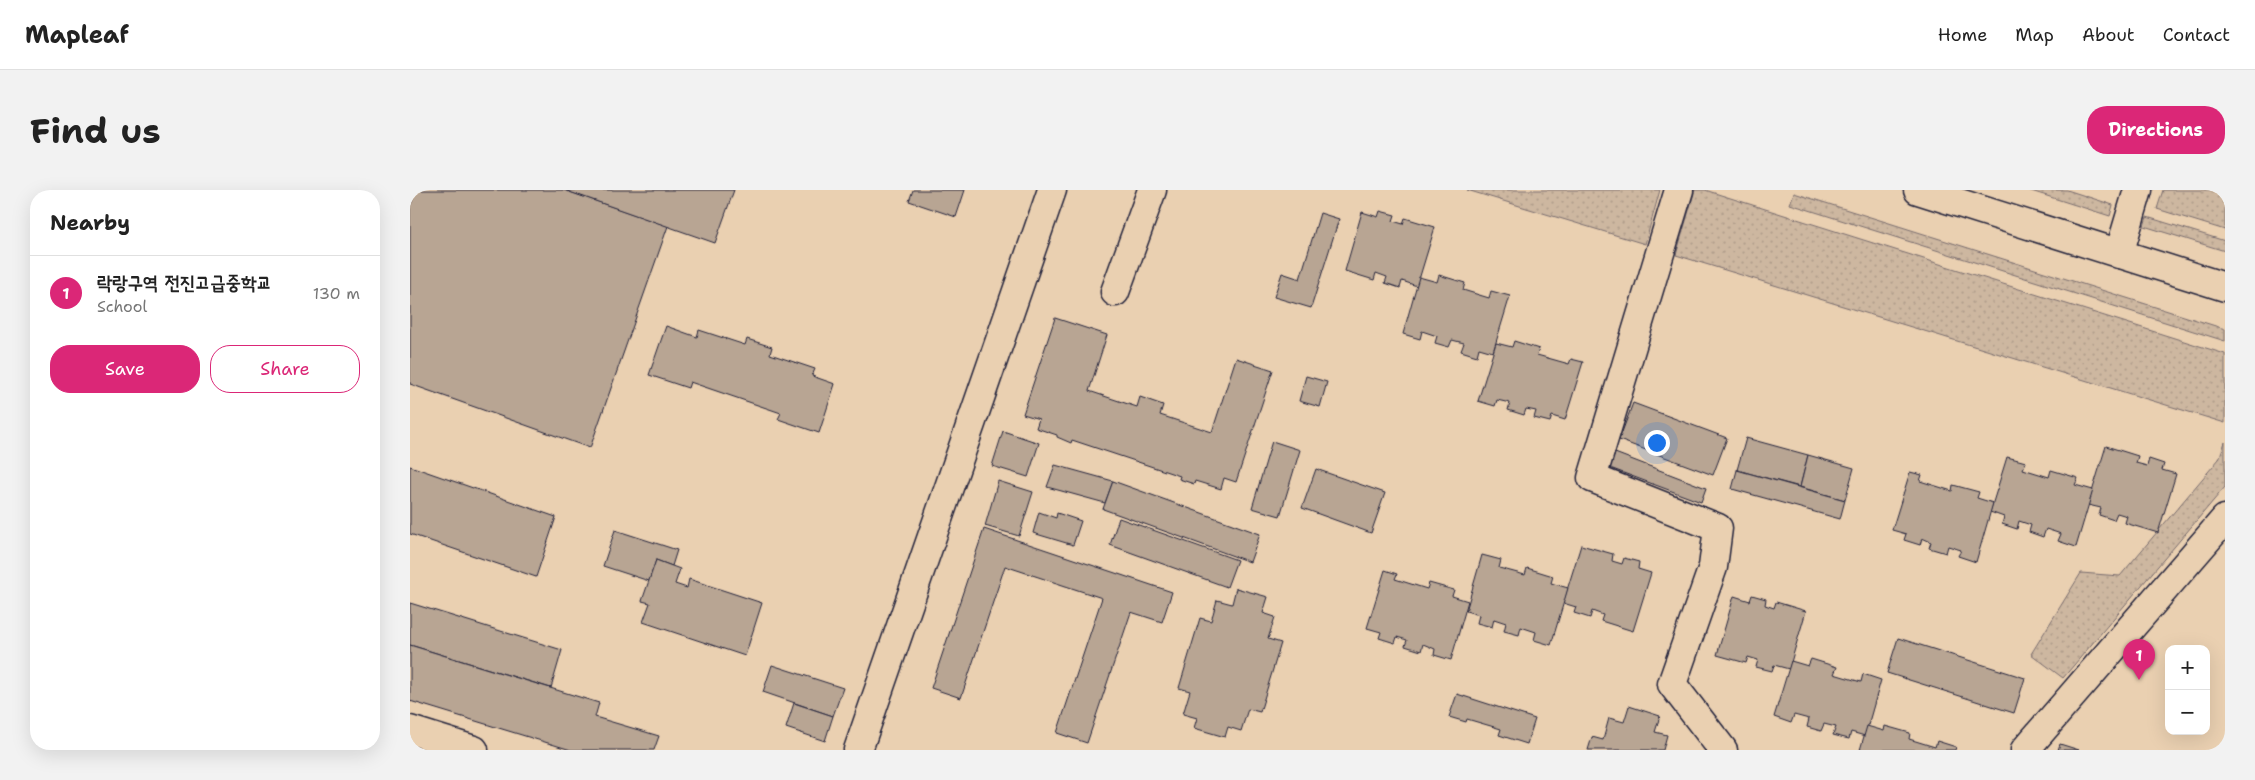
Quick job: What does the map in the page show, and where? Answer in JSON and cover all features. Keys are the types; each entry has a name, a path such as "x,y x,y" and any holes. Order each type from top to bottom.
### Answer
{"street":[{"path":"858,750 1052,190"},
{"path":"1115,292 1152,190"},
{"path":"1679,190 1592,478 1718,528 1713,567 1672,684 1723,750"},
{"path":"1918,190 2225,287"},
{"path":"2119,254 2138,190"},
{"path":"2025,750 2225,519"},
{"path":"410,730 474,750"}],"shaded area":[{"path":"1467,190 1660,190 1645,244"},
{"path":"1695,190 1705,190 2225,354 2225,423 1676,255"},
{"path":"2028,190 2067,190 2113,205 2110,216"},
{"path":"2163,190 2225,190 2225,230 2157,209"},
{"path":"1794,193 2225,329 2225,341 1790,204"},
{"path":"2147,217 2225,241 2225,251 2144,226"},
{"path":"2225,442 2225,487 2063,678 2031,654 2081,573 2120,576 2219,459"}],"building":[{"path":"416,190 564,190 668,226 590,448 410,384 410,207"},
{"path":"564,190 734,190 715,243"},
{"path":"913,190 965,190 956,217 909,201"},
{"path":"1380,211 1395,215 1393,221 1403,224 1405,218 1435,227 1417,286 1402,281 1400,288 1385,283 1387,277 1376,273 1374,280 1345,271 1362,212 1378,217"},
{"path":"1320,213 1339,219 1311,308 1274,297 1282,273 1300,279"},
{"path":"1439,275 1465,283 1463,290 1489,298 1491,291 1510,296 1493,352 1479,348 1477,356 1461,351 1464,343 1452,340 1449,347 1435,343 1437,336 1422,331 1420,339 1403,334 1419,277 1437,282"},
{"path":"1055,318 1107,335 1089,391 1137,407 1140,397 1163,405 1160,415 1212,432 1236,358 1273,370 1236,482 1224,478 1221,489 1195,481 1194,484 1179,479 1180,476 1072,440 1071,443 1057,437 1057,435 1036,428 1039,419 1023,414"},
{"path":"666,326 697,337 699,330 745,345 747,339 772,347 770,354 815,369 812,376 835,384 819,433 778,419 781,413 690,382 688,388 649,375"},
{"path":"1514,341 1539,349 1537,355 1569,364 1571,359 1583,362 1565,420 1552,416 1550,422 1534,418 1536,411 1526,409 1524,415 1508,410 1510,403 1497,400 1495,406 1478,401 1496,343 1512,347"},
{"path":"1306,376 1327,382 1320,407 1299,401"},
{"path":"1633,403 1727,438 1713,475 1619,440"},
{"path":"1003,431 1039,443 1028,477 992,466"},
{"path":"1746,438 1808,455 1800,487 1737,470"},
{"path":"1272,441 1300,450 1280,516 1252,508"},
{"path":"2106,446 2138,456 2136,463 2147,466 2149,459 2164,464 2162,470 2176,474 2158,533 2125,523 2127,516 2117,513 2114,520 2099,515 2101,508 2088,505"},
{"path":"1615,453 1706,488 1701,502 1610,468"},
{"path":"1808,455 1854,468 1845,500 1800,487"},
{"path":"2007,457 2026,462 2023,469 2049,477 2051,470 2078,478 2075,485 2093,490 2076,547 2058,541 2061,534 2046,529 2043,537 2029,532 2031,525 2019,521 2017,529 2002,524 2004,517 1990,512"},
{"path":"1055,465 1113,481 1105,503 1047,487"},
{"path":"410,466 556,517 536,577 410,534"},
{"path":"1316,469 1385,493 1371,533 1302,508"},
{"path":"1737,470 1845,500 1840,519 1732,489"},
{"path":"1910,472 1922,475 1920,481 1952,491 1953,485 1979,492 1977,498 1993,503 1976,562 1958,556 1961,550 1948,546 1946,553 1929,548 1931,542 1922,538 1920,545 1904,540 1906,534 1892,530"},
{"path":"998,481 1033,492 1019,536 985,526"},
{"path":"1113,481 1260,534 1250,562 1103,509"},
{"path":"1039,512 1056,518 1057,513 1081,521 1073,545 1033,533"},
{"path":"1119,518 1237,560 1227,587 1110,545"},
{"path":"984,529 1172,592 1162,622 1131,612 1087,743 1057,733 1102,598 1005,566 961,698 931,688"},
{"path":"615,530 677,550 672,566 656,560 649,581 603,566"},
{"path":"1581,545 1613,554 1612,561 1622,564 1624,558 1639,562 1638,569 1651,573 1633,631 1601,621 1603,615 1592,611 1590,618 1574,613 1576,607 1563,603"},
{"path":"1482,555 1501,560 1499,568 1525,575 1527,568 1553,576 1551,583 1568,588 1551,645 1534,640 1536,632 1521,627 1519,635 1504,631 1506,623 1494,619 1492,627 1477,623 1479,615 1466,611"},
{"path":"656,560 680,569 675,584 687,588 689,579 762,603 745,656 643,622 650,603 642,601"},
{"path":"1385,570 1397,574 1395,579 1427,589 1429,583 1454,590 1452,596 1468,601 1451,660 1434,655 1435,649 1423,644 1421,651 1405,646 1407,640 1397,637 1395,643 1379,638 1381,632 1367,628"},
{"path":"1236,588 1268,597 1263,613 1275,617 1268,639 1281,643 1260,712 1248,709 1241,731 1228,727 1225,737 1194,728 1197,718 1183,714 1190,691 1179,688 1200,618 1211,621 1217,600 1232,604"},
{"path":"1752,595 1766,599 1765,605 1774,608 1776,602 1806,611 1789,669 1774,665 1772,671 1756,667 1758,660 1748,657 1746,663 1717,655 1734,596 1750,601"},
{"path":"410,603 562,650 551,688 410,645"},
{"path":"1898,638 2025,678 2014,713 1887,673"},
{"path":"410,645 599,703 595,717 659,736 654,750 571,750 410,701"},
{"path":"1811,659 1837,667 1834,674 1861,682 1863,674 1881,680 1865,736 1851,732 1849,739 1833,735 1836,727 1824,724 1821,731 1807,727 1809,719 1794,715 1791,723 1774,717 1791,661 1808,666"},
{"path":"772,665 843,688 833,716 763,692"},
{"path":"1457,694 1535,719 1527,744 1499,735 1501,729 1467,719 1466,722 1449,717"},
{"path":"794,703 833,716 825,741 786,728"},
{"path":"1629,706 1660,716 1655,732 1667,735 1663,750 1588,750 1592,737 1603,740 1609,718 1624,722"},
{"path":"1867,726 1884,731 1885,726 1910,733 1909,739 1935,747 1937,741 1956,747 1955,750 1860,750"},
{"path":"2060,744 2079,750 2058,750"}],"place":[{"name":"락랑구역 전진고급중학교","path":"2139,680"}]}
